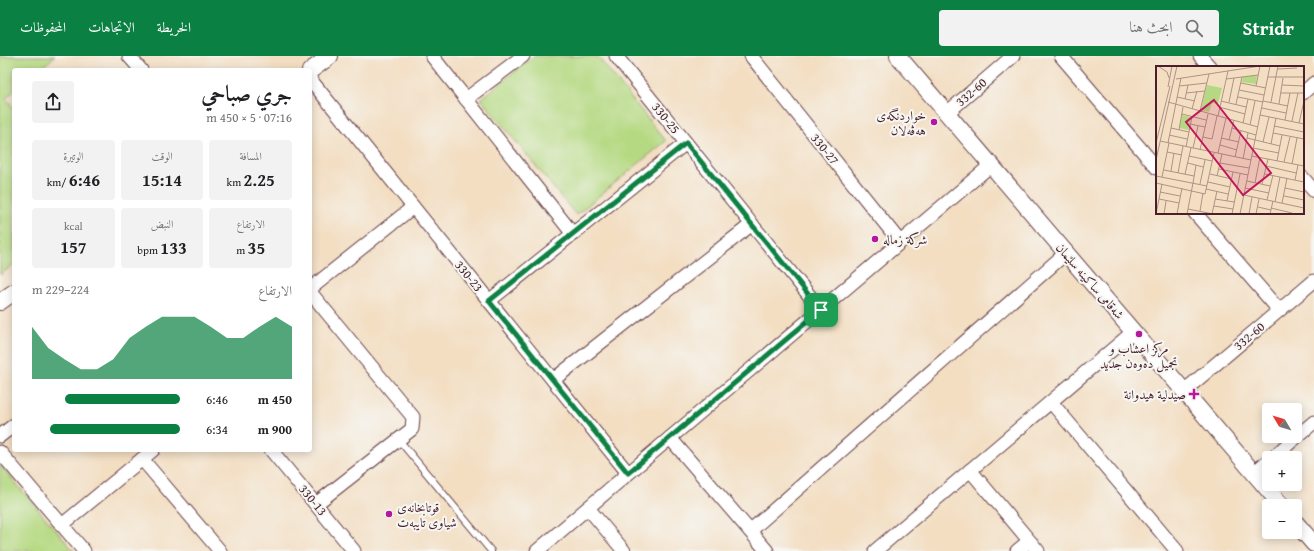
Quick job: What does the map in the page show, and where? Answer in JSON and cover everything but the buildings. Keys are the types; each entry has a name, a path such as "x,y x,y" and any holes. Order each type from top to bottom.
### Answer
{"street":[{"path":"129,56 139,68"},
{"path":"312,70 330,56"},
{"path":"432,56 573,234"},
{"path":"466,99 523,56"},
{"name":"330-25","path":"616,56 821,310"},
{"name":"330-27","path":"751,56 900,242"},
{"name":"شەقامی ساکینە سلێمان","path":"898,56 1276,499"},
{"name":"332-60","path":"947,113 1014,56"},
{"path":"1061,56 1156,167"},
{"path":"1200,56 1209,66"},
{"name":"330-23","path":"312,81 628,473"},
{"path":"1304,92 1314,83"},
{"path":"489,301 686,143"},
{"path":"537,551 991,165"},
{"path":"1304,179 1314,191"},
{"path":"312,289 413,207"},
{"path":"1196,214 1279,310"},
{"path":"552,380 752,224"},
{"path":"750,531 1066,253"},
{"name":"332-60","path":"1184,391 1314,281"},
{"path":"0,302 12,293"},
{"path":"312,293 413,417 412,429 316,504"},
{"path":"875,551 1133,332"},
{"path":"1051,402 1177,551"},
{"path":"1280,451 1314,422"},
{"path":"0,436 12,427"},
{"path":"670,438 767,551"},
{"path":"0,452 84,551"},
{"path":"62,525 151,452"},
{"name":"330-13","path":"273,452 354,551"},
{"path":"142,459 220,551"},
{"path":"1254,474 1262,467"},
{"path":"970,470 1038,551"},
{"path":"588,508 624,551"},
{"path":"1302,530 1314,544"},
{"path":"1017,551 1029,541"}],"lane":[{"path":"399,440 490,551"}],"green space":[{"path":"0,56 55,56 41,68 12,68 12,93 6,98 12,106 12,266 0,275"},
{"path":"534,56 597,56 666,141 576,215 481,99"},
{"path":"0,465 74,551 0,551"}],"place":[{"name":"خواردنگەی هەڤەلان","path":"934,122"},
{"name":"شركة زماله","path":"875,239"},
{"name":"مرکز اعشاب و تجمیل دەوەن جدید","path":"1139,334"},
{"name":"صيدلية هيدوانة","path":"1194,394"},
{"name":"قوتابخانەی شیاوی تایبەت","path":"389,514"}],"route":[{"path":"686,143 821,310 628,473 489,301 686,143"}]}
